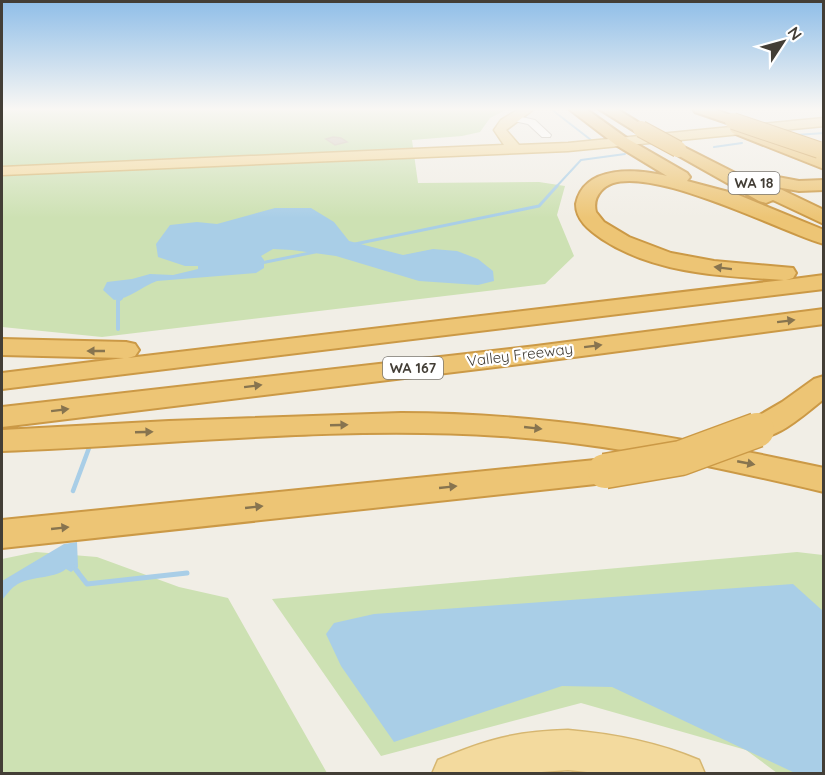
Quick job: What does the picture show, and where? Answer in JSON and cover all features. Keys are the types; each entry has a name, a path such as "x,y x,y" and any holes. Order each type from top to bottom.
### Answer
{"highway":[{"path":"627,145 660,166 747,207"},
{"name":"WA 18","path":"675,145 824,227"},
{"path":"776,145 822,158"},
{"path":"787,145 822,158"},
{"path":"684,150 771,181 799,186 824,185"},
{"path":"684,150 719,178 757,202 824,237"},
{"name":"WA 18","path":"684,150 824,218"},
{"path":"824,237 675,182 637,177 609,180 593,187 587,197 585,208 586,215 602,230 629,246 667,259 741,270 824,273"},
{"name":"WA 167","path":"2,381 824,282"},
{"path":"117,368 150,368 824,296"},
{"name":"Valley Freeway","path":"2,417 536,354 824,316"},
{"path":"2,347 124,351 531,318"},
{"path":"2,534 605,471 681,458 757,430 799,404 824,385"},
{"path":"2,441 85,434 412,422 474,424 534,428 610,438 824,480"}],"main road":[{"path":"511,145 516,150"},
{"path":"2,171 114,164 516,150 580,145"},
{"path":"452,774 477,763 520,752 559,750 603,752 639,759 685,774"}],"green space":[{"path":"2,145 413,145 418,183 539,182 565,186 557,215 574,256 545,284 102,337 2,327"},
{"path":"36,552 97,557 179,587 228,598 327,773 2,773 2,559"},
{"path":"797,552 823,555 823,773 777,773 746,750 581,703 381,756 272,599"}],"water":[{"path":"275,208 311,208 334,222 349,241 403,255 433,249 457,251 478,259 493,271 494,281 478,285 419,281 336,256 273,249 261,256 264,260 264,268 256,273 157,281 114,300 103,290 107,282 150,274 173,275 198,269 198,266 185,266 158,257 156,244 170,225 197,222 217,224"},
{"path":"77,542 78,567 71,572 66,569 54,575 27,580 11,589 2,600 2,581 64,544"},
{"path":"793,584 823,611 823,773 795,773 612,687 562,686 394,742 341,666 326,634 334,623 374,614"}],"waterway":[{"path":"714,147 727,145"},
{"path":"556,187 581,160 625,154"},
{"path":"355,244 539,206 557,186"},
{"path":"261,263 315,252"},
{"path":"118,329 118,300 121,298"},
{"path":"73,491 89,448"},
{"path":"74,567 78,572"},
{"path":"76,570 87,584 187,573"}]}
